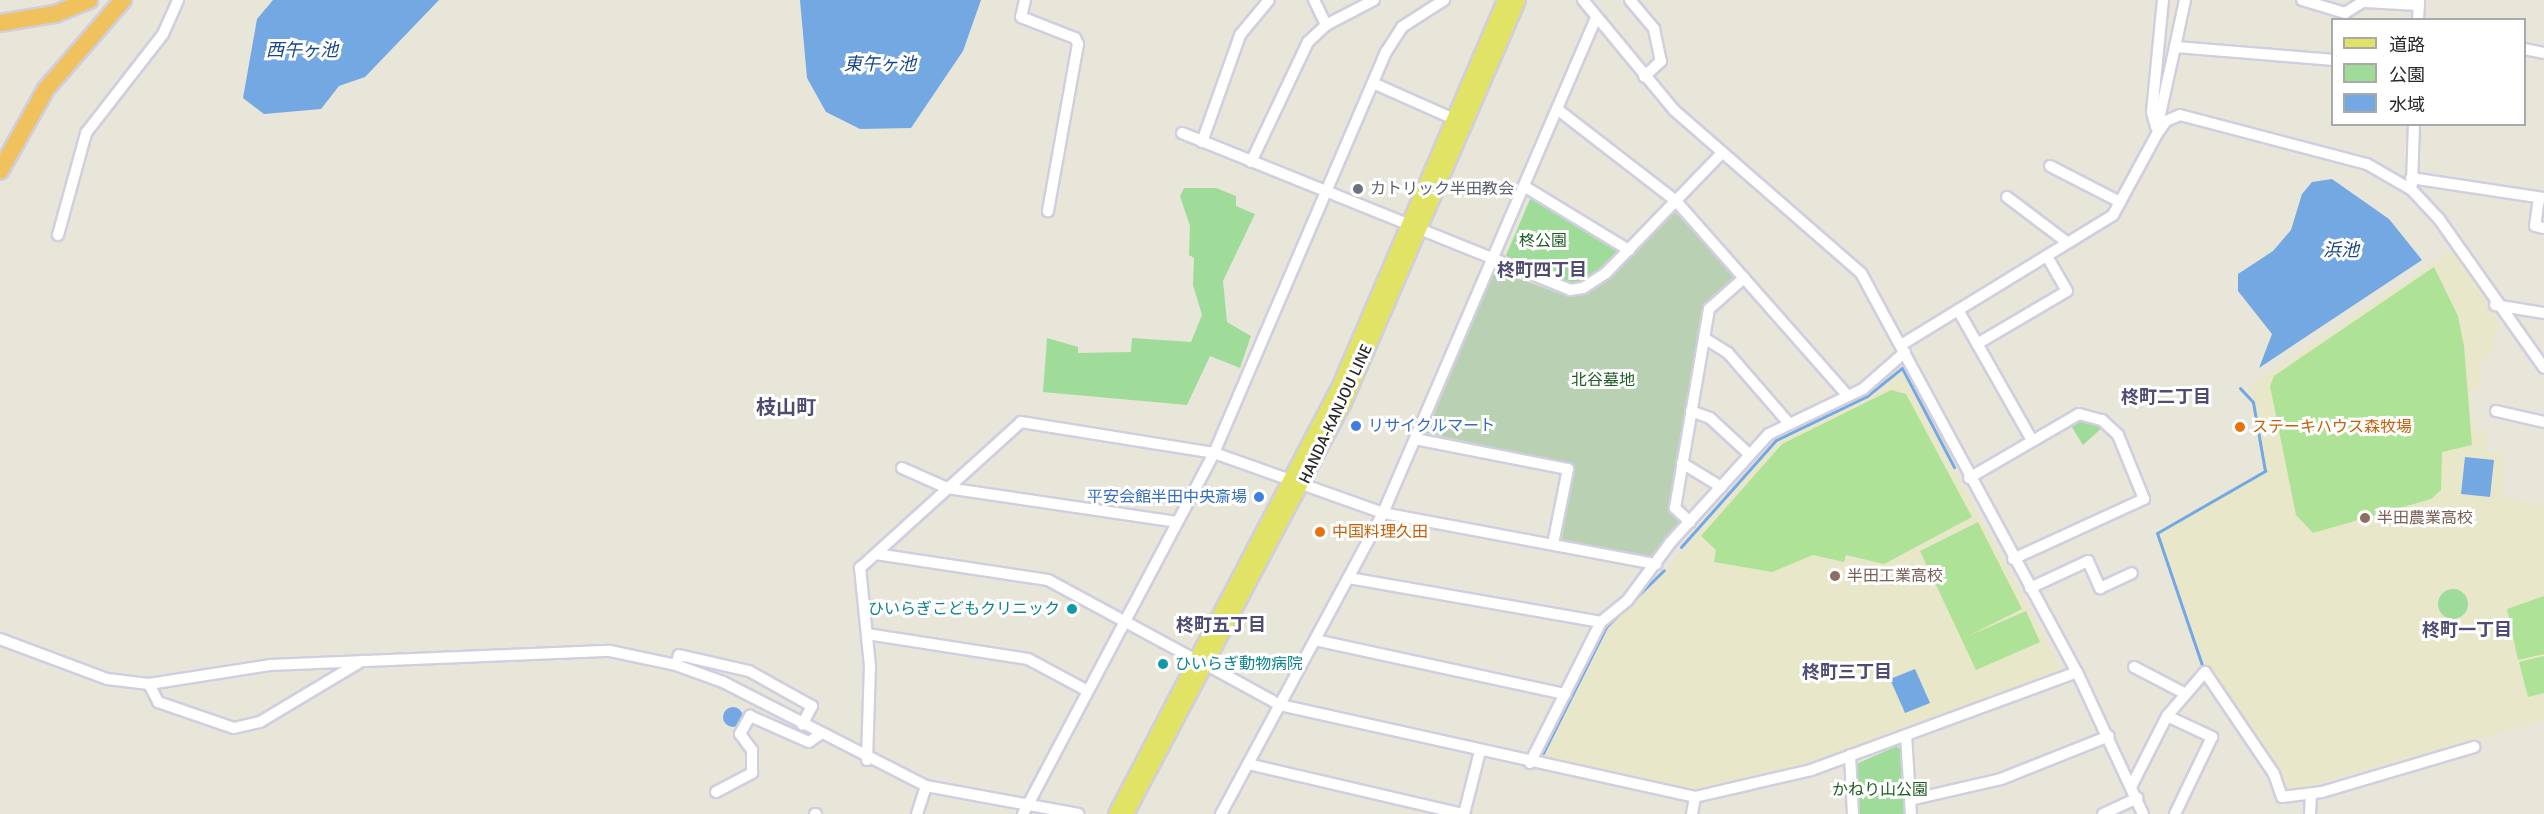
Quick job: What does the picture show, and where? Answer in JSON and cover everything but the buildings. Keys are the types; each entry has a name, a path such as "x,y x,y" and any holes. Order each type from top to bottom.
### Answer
{"highway":[{"path":"0,23 55,14 89,0"},
{"path":"0,171 46,89 123,0"}],"main road":[{"name":"HANDA-KANJOU LINE","path":"1413,228 1454,119 1505,0"},
{"name":"HANDA-KANJOU LINE","path":"1126,814 1202,663 1298,482 1518,0"},
{"name":"HANDA-KANJOU LINE","path":"1116,814 1202,663"}],"street":[{"path":"58,235 86,133 163,34 178,0"},
{"path":"1025,0 1021,17 1075,38 1078,44 1048,211"},
{"path":"1202,142 1240,35 1269,0"},
{"path":"1314,0 1326,25"},
{"path":"1251,162 1301,53 1326,25 1374,0"},
{"path":"1024,809 1214,453 1373,84 1402,27 1444,0"},
{"path":"1630,0 1654,28 1661,62 1644,77"},
{"path":"2157,131 2152,112 2163,0"},
{"path":"2157,131 2185,0"},
{"path":"2302,0 2345,13 2365,1 2419,3 2418,18"},
{"path":"1590,2 1596,18 1644,77 1722,153 1861,273 1903,348 1969,478 2077,672 2109,736 2143,814"},
{"path":"1221,814 1383,513 1596,18"},
{"path":"2175,47 2331,60"},
{"path":"2526,49 2544,53"},
{"path":"1373,84 1454,119"},
{"path":"1557,110 1676,201 1848,396"},
{"path":"1530,763 1601,622 1656,564 1750,455 1787,421 1863,389 1903,348 1958,310 2105,221 2120,202 2157,131 2166,121 2180,116 2367,164 2412,190 2439,219 2495,305 2544,368"},
{"path":"2412,190 2414,126"},
{"path":"1182,133 1491,261 1570,290 1596,282 1722,153"},
{"path":"2050,166 2120,202"},
{"path":"2411,178 2542,198 2535,226 2544,228"},
{"path":"1524,186 1629,250"},
{"path":"2007,197 2068,243"},
{"path":"1977,344 2067,291 2047,257"},
{"path":"1690,522 1675,508 1708,309 1744,278"},
{"path":"2495,305 2544,313"},
{"path":"1958,310 2032,440"},
{"path":"1704,338 1728,353 1787,421"},
{"path":"1691,411 1710,418 1750,455"},
{"path":"2496,411 2544,422"},
{"path":"1969,478 2079,414 2102,420 2118,435 2144,499 2013,559"},
{"path":"867,760 867,634 860,568 1021,422 1214,453 1383,513 1656,564"},
{"path":"1415,439 1568,469 1553,544"},
{"path":"1682,463 1721,487"},
{"path":"902,468 947,488 1176,522"},
{"path":"876,554 1048,580 1280,705 1530,763 1695,796 1811,770 2077,672"},
{"path":"2030,588 2088,561 2100,588 2132,573"},
{"path":"1349,578 1601,622"},
{"path":"867,634 1028,658 1086,690"},
{"path":"0,639 107,679 149,684 270,666 583,649 676,665 723,682 867,760 926,786 1024,809 1078,814"},
{"path":"1315,640 1565,694"},
{"path":"676,665 679,655 749,671 812,706 802,725"},
{"path":"149,684 158,702 240,727 260,722 362,661"},
{"path":"2134,667 2184,693"},
{"path":"2131,787 2167,716 2184,693 2205,672 2274,774 2282,797 2311,794 2474,747"},
{"path":"716,792 752,773 752,750 740,734 750,716 809,742 819,735"},
{"path":"2167,716 2212,737 2175,814"},
{"path":"1906,735 1911,814"},
{"path":"1910,800 2001,779 2109,736"},
{"path":"1248,764 1464,814 1480,752"},
{"path":"1850,755 1853,814"},
{"path":"916,814 926,786"},
{"path":"2310,814 2311,794"},
{"path":"1692,814 1695,796"},
{"path":"2103,814 2137,798"}],"shaded area":[{"name":"半田農業高校","path":"2455,249 2499,321 2493,351 2482,358 2478,388 2469,391 2474,429 2488,433 2485,451 2504,454 2503,497 2544,504 2544,720 2286,792 2278,771 2205,664 2159,533 2266,472 2251,385"},
{"name":"半田工業高校","path":"1902,371 2062,670 1806,765 1695,790 1545,762 1543,756 1605,631 1654,584 1778,441 1867,397"}],"green space":[{"path":"1184,188 1216,188 1236,196 1236,206 1255,214 1223,281 1227,322 1251,336 1240,368 1210,356 1187,405 1043,392 1047,338 1078,347 1078,353 1131,352 1132,338 1191,342 1202,315 1193,285 1194,258 1189,255 1190,226 1180,196"},
{"name":"柊公園","path":"1531,197 1619,248 1619,253 1598,275 1577,284 1504,260"},
{"name":"北谷墓地","path":"1674,211 1736,276 1706,306 1671,510 1680,524 1651,556 1562,540 1573,464 1426,433 1495,270 1561,294 1593,290"},
{"path":"2434,267 2458,316 2464,346 2472,445 2442,452 2441,490 2431,499 2313,533 2296,515 2270,386 2274,376"},
{"path":"1891,390 1906,394 1972,517 1884,564 1846,555 1844,562 1813,555 1772,572 1714,562 1716,550 1701,536 1782,444"},
{"path":"2080,419 2104,426 2083,445 2070,424"},
{"path":"1978,522 2022,609 1966,637 2026,611 2040,642 1976,670 1920,551"},
{"path":"2453,589 2464,593 2468,604 2464,615 2453,619 2442,615 2438,604 2442,593"},
{"path":"2544,596 2544,654 2518,660 2507,609"},
{"path":"2544,656 2544,693 2528,697 2519,662"},
{"name":"かねり山公園","path":"1897,746 1901,750 1906,814 1857,814 1854,765"}],"water":[{"name":"西午ヶ池","path":"273,0 439,0 365,77 339,86 321,109 264,114 243,98 257,19"},
{"name":"東午ヶ池","path":"800,0 981,0 963,51 911,128 860,129 826,112 807,78"},
{"name":"浜池","path":"2332,179 2389,219 2422,260 2259,368 2272,334 2238,291 2238,274 2273,251 2291,230 2302,194 2312,182"},
{"path":"2465,457 2494,460 2490,497 2461,494"},
{"path":"1915,669 1930,703 1905,713 1890,679"},
{"path":"733,707 740,710 743,717 740,724 733,727 726,724 723,717 726,710"}],"waterway":[{"path":"1681,547 1776,440 1867,396 1902,368 1954,467"},
{"path":"2202,665 2157,533 2265,471 2253,402 2240,388"},
{"path":"1543,753 1606,627 1664,570"}],"place":[{"name":"カトリック半田教会","path":"1358,189"},
{"name":"リサイクルマート","path":"1356,426"},
{"name":"ステーキハウス森牧場","path":"2240,427"},
{"name":"平安会館半田中央斎場","path":"1259,497"},
{"name":"半田農業高校","path":"2365,518"},
{"name":"中国料理久田","path":"1320,532"},
{"name":"半田工業高校","path":"1835,576"},
{"name":"ひいらぎこどもクリニック","path":"1072,609"},
{"name":"ひいらぎ動物病院","path":"1163,664"}],"district":[{"name":"柊町四丁目","path":"1542,270"},
{"name":"柊町二丁目","path":"2166,397"},
{"name":"枝山町","path":"786,407"},
{"name":"柊町五丁目","path":"1221,625"},
{"name":"柊町一丁目","path":"2467,630"},
{"name":"柊町三丁目","path":"1847,672"}]}
